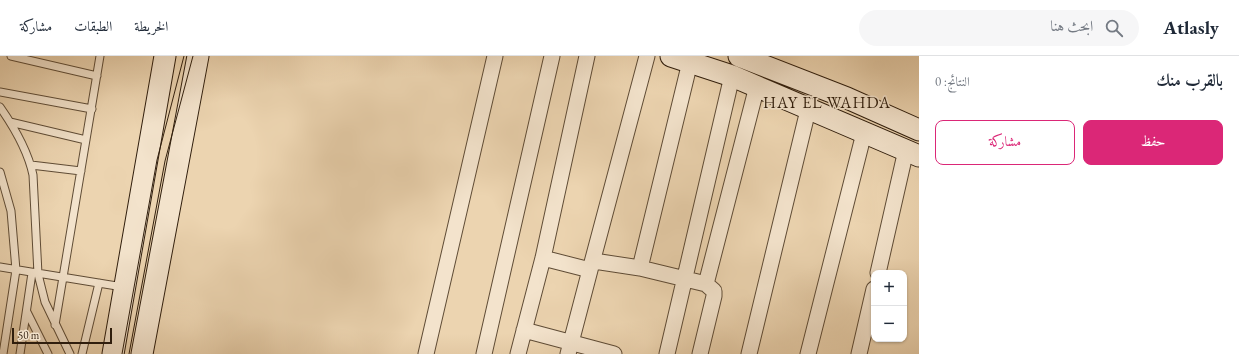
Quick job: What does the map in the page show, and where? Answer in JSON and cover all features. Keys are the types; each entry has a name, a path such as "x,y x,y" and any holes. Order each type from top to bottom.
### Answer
{"street":[{"path":"113,354 164,56"},
{"path":"142,354 198,56"},
{"path":"426,354 495,56"},
{"path":"484,354 552,56"},
{"path":"518,354 542,258 587,56"},
{"path":"570,349 647,56"},
{"path":"671,56 732,76 757,86 808,110 913,153 879,270"},
{"path":"739,56 847,98 919,130"},
{"path":"640,268 690,62"},
{"path":"667,354 732,76"},
{"path":"706,284 757,86"},
{"path":"749,354 808,110"},
{"path":"808,354 864,133"},
{"path":"542,258 592,265 640,268 706,284 714,291 714,296 700,354"},
{"path":"859,354 871,302"},
{"path":"524,330 570,349 614,354"}],"lane":[{"path":"11,56 97,76"},
{"path":"55,324 100,56"},
{"path":"0,92 92,109"},
{"path":"0,107 10,122 31,165 33,175 35,273 20,354"},
{"path":"10,122 86,140"},
{"path":"31,165 81,171"},
{"path":"0,172 11,211 16,270 3,354"},
{"path":"0,267 125,288"},
{"path":"35,273 45,302 70,354"},
{"path":"82,354 99,283"},
{"path":"27,312 48,354"}],"tram line":[{"path":"122,354 157,160 184,56"},
{"path":"129,354 165,161 193,56"}],"district":[{"name":"HAY EL WAHDA","path":"827,102"}]}
